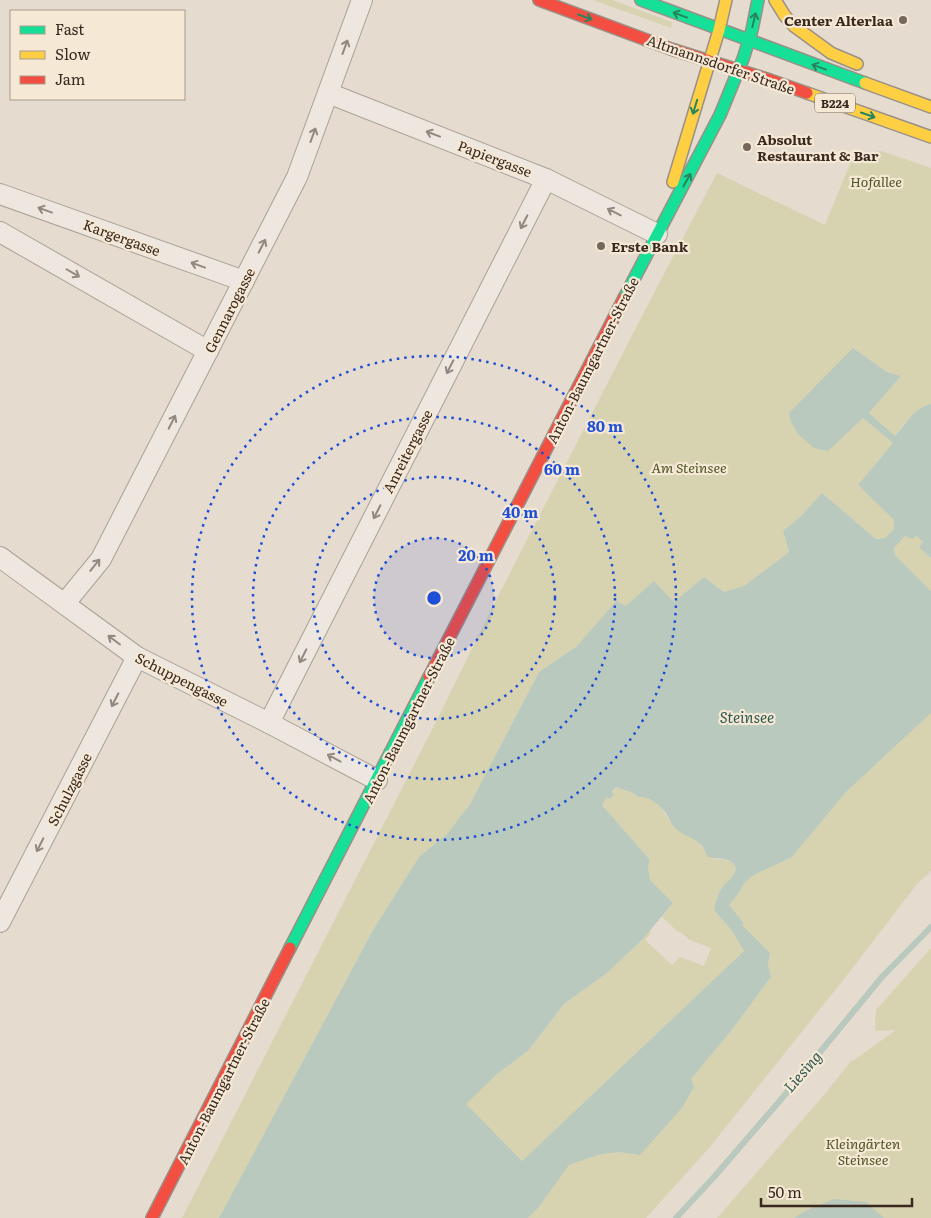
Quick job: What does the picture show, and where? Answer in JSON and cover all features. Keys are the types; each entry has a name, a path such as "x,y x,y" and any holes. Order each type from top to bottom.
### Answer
{"main road":[{"name":"Altmannsdorfer Straße","path":"539,0 671,49 740,70 931,137"},
{"name":"B224","path":"640,0 931,107"},
{"name":"Anton-Baumgartner-Straße","path":"660,229 676,168 719,30 726,0"},
{"name":"Anton-Baumgartner-Straße","path":"152,1218 726,104 740,70 758,0"},
{"path":"775,0 794,26 831,53 867,68"}],"street":[{"name":"Gennarogasse","path":"64,603 101,559 297,177 362,0"},
{"name":"Papiergasse","path":"328,93 546,179 660,229"},
{"name":"Anreitergasse","path":"268,723 546,179"},
{"name":"Kargergasse","path":"0,194 244,281"},
{"path":"0,232 208,351"},
{"name":"Schuppengasse","path":"0,556 137,657 377,780"},
{"name":"Schulzgasse","path":"0,922 137,657"}],"green space":[{"path":"593,0 612,0 672,22 671,28"},
{"name":"Am Steinsee","path":"881,151 931,168 931,404 915,412 895,436 869,413 901,376 887,372 853,348 828,450 863,418 893,443 858,485 894,520 894,529 885,538 876,539 822,493 800,517 783,531 789,552 744,586 724,592 704,577 674,602 654,582 626,607 616,601 577,646 539,672 470,804 447,834 419,857 373,930 219,1218 182,1218 439,716 490,612 717,173 825,225 854,154"},
{"path":"905,536 917,536 923,542 919,547 931,558 931,591 895,555 894,548"},
{"path":"931,713 931,871 917,884 709,1148 646,1218 528,1218 539,1207 569,1165 598,1155 618,1152 640,1155 691,1079 731,1031 771,977 768,965 770,953 742,926 743,922 728,905 738,894 745,882 754,875 792,857 846,792"},
{"path":"616,787 655,803 661,807 673,825 700,844 706,855 714,859 729,861 734,865 736,868 734,874 714,910 732,931 744,951 522,1161 465,1104 497,1074 528,1051 564,1004 607,973 649,931 651,933 645,940 672,965 680,957 704,966 711,948 690,940 662,917 673,903 650,880 648,866 650,860 602,805 607,797 610,799"},
{"name":"Kleingärten Steinsee","path":"931,948 931,1218 717,1218 824,1095 851,1061 896,1030 875,1031 876,1010"}],"water":[{"name":"Steinsee","path":"853,348 887,372 901,376 869,413 895,436 919,409 931,404 931,558 919,547 923,542 917,536 912,539 905,536 894,548 895,555 931,591 931,713 846,792 792,857 754,875 745,882 729,905 743,922 743,926 770,953 768,965 771,977 731,1031 691,1079 694,1087 682,1108 640,1155 618,1152 598,1155 569,1165 539,1207 528,1218 219,1218 373,930 419,857 447,834 470,804 539,672 577,646 616,601 626,606 654,581 674,602 704,577 724,592 744,586 789,552 783,531 800,517 822,493 876,539 885,538 894,529 894,520 858,485 893,443 863,418 828,451 814,448 798,434 791,422 789,413","holes":["616,787 633,793 638,797 649,799 660,806 676,829 700,844 708,857 728,860 734,864 736,868 734,873 721,889 714,910 732,931 744,951 522,1161 466,1104 497,1074 528,1051 564,1004 607,973 642,940 673,903 650,880 648,866 650,860 602,805 607,797 610,799 614,794 612,792"]},
{"path":"834,1199 866,1202 884,1218 794,1218 805,1211"}],"waterway":[{"name":"Liesing","path":"676,1218 778,1103 882,977 931,927"}],"traffic: fast":[{"path":"641,0 865,83"},
{"path":"624,298 720,115 743,59 752,30 758,0"},
{"path":"290,948 429,677"}],"traffic: slow":[{"path":"673,182 719,30 726,0"},
{"path":"775,0 794,26 831,53 857,64"},
{"path":"865,83 931,107"},
{"path":"807,93 931,137"}],"traffic: jam":[{"path":"539,0 671,49 807,93"},
{"path":"429,677 624,298"},
{"path":"152,1218 290,948"}],"place":[{"name":"Center Alterlaa","path":"903,20"},
{"name":"Absolut Restaurant & Bar","path":"747,147"},
{"name":"Erste Bank","path":"601,246"}],"park label":[{"name":"Hofallee","path":"876,181"}]}
